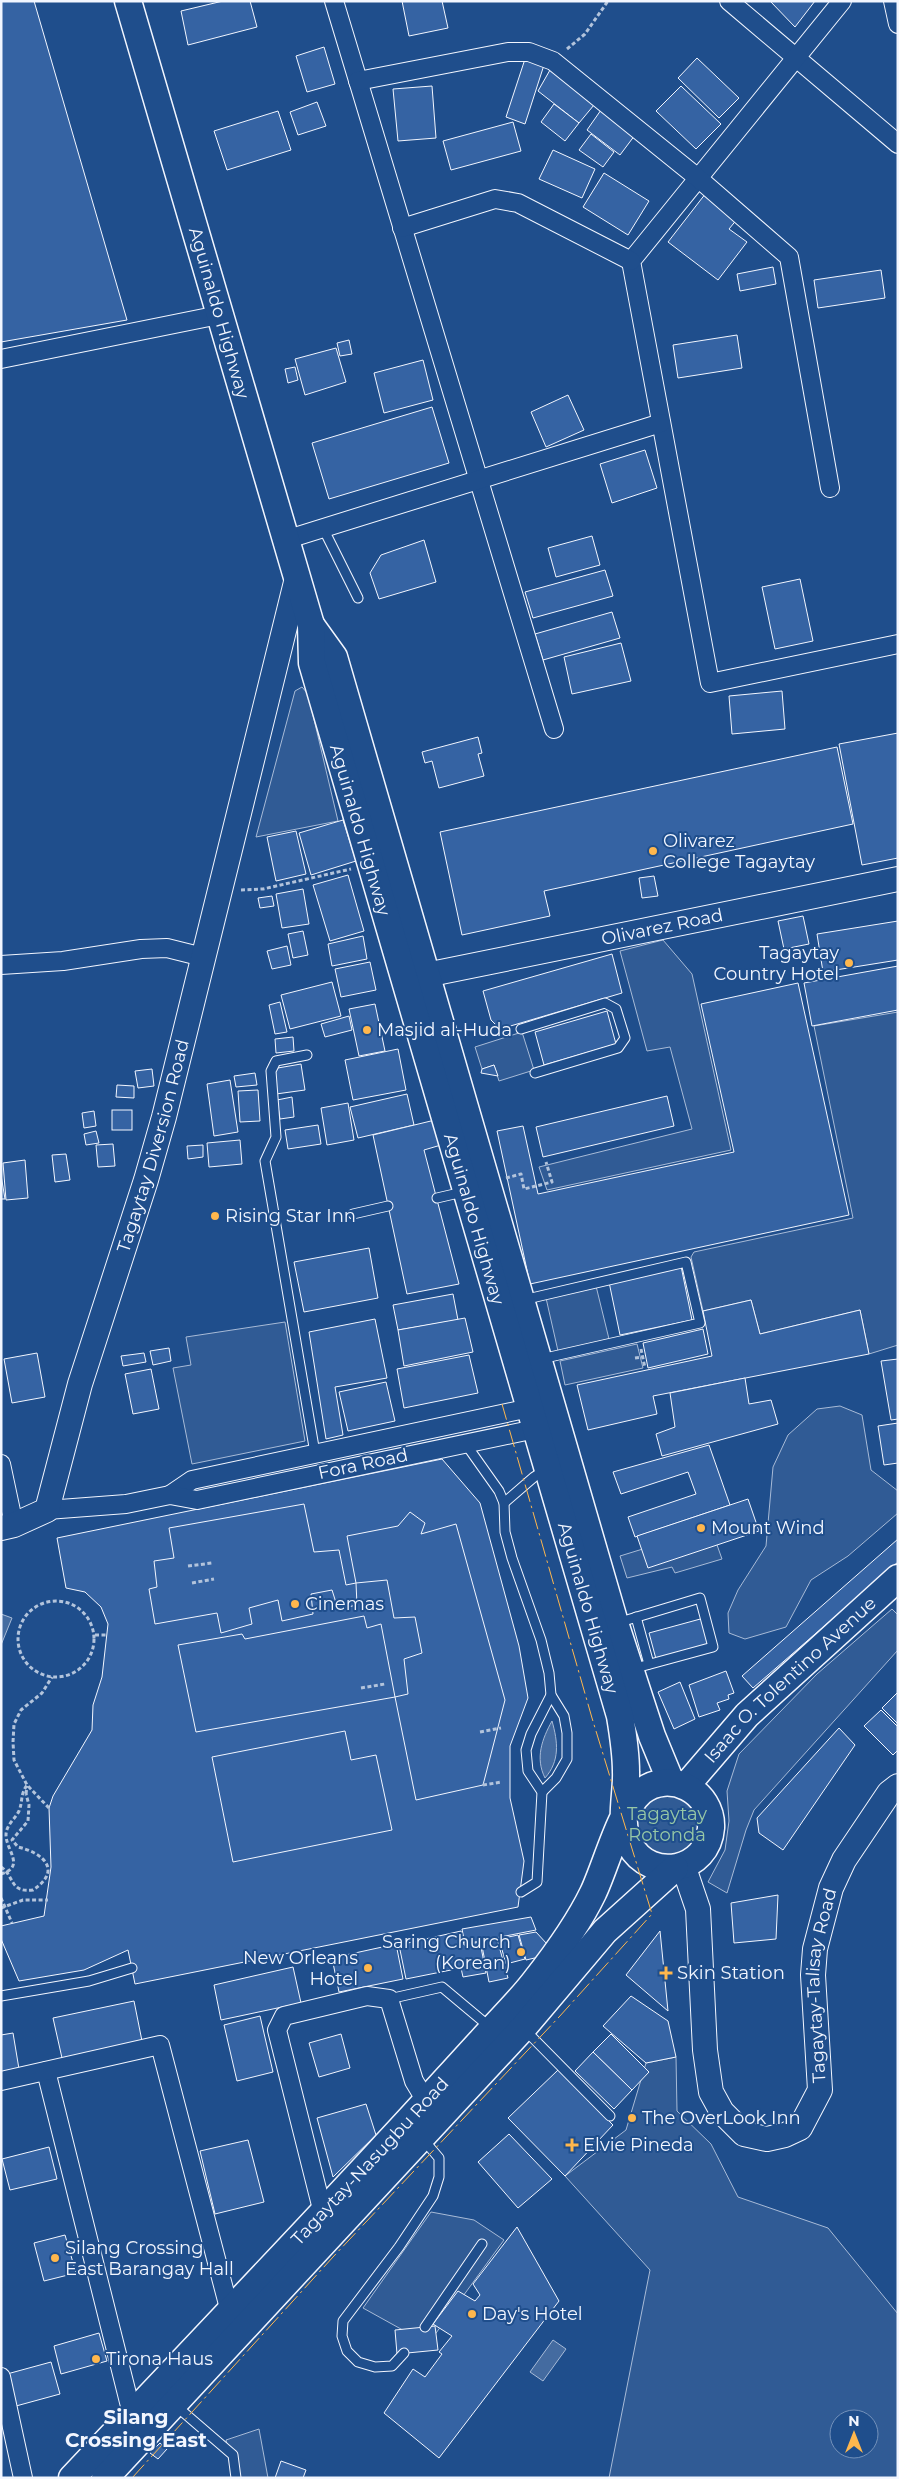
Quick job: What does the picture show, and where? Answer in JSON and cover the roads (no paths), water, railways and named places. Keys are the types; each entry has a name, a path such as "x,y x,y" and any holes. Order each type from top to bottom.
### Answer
{"main road":[{"name":"Aguinaldo Highway","path":"128,1 311,625 312,662 466,1191 543,1416 626,1620 639,1667 652,1736 679,1784"},
{"name":"Aguinaldo Highway","path":"311,625 334,657 538,1360 548,1469 620,1716 626,1773 625,1815"},
{"name":"Isaac O. Tolentino Avenue","path":"679,1784 747,1715 898,1578"},
{"path":"662,1782 679,1784 697,1793 706,1804 711,1826 704,1851 693,1861 679,1867 661,1868 638,1856 631,1847 626,1835 625,1815 632,1801 645,1788 662,1782"},
{"name":"Tagaytay-Nasugbu Road","path":"72,2478 323,2213 534,1982 580,1919 625,1815"},
{"name":"Tagaytay-Nasugbu Road","path":"105,2478 523,2028 605,1932 679,1867"}],"street":[{"path":"334,1 554,729"},
{"path":"729,1 898,144"},
{"path":"842,1 631,261 710,683 898,644"},
{"path":"893,1 898,24"},
{"path":"358,81 508,52 529,52 554,62 698,178 790,257 830,488"},
{"path":"402,228 495,199 518,203 631,261"},
{"path":"1,359 219,314"},
{"path":"285,540 661,423"},
{"name":"Tagaytay Diversion Road","path":"47,1510 77,1393 146,1180 164,1117 297,578"},
{"name":"Olivarez Road","path":"426,975 898,879"},
{"path":"1,965 63,961 141,949 167,948 204,957"},
{"name":"Fora Road","path":"170,1495 192,1480 315,1453 496,1415 543,1416"},
{"name":"Fora Road","path":"47,1510 126,1504 170,1495 197,1500 501,1436 543,1416"},
{"path":"1,1464 8,1527 47,1510"},
{"name":"Tagaytay-Talisay Road","path":"679,1867 698,1909 705,2050 711,2092 722,2112 744,2134 767,2139 786,2135 800,2128 820,2090 813,1975 815,1949 831,1888 844,1860 890,1793 898,1786"},
{"path":"323,2213 277,2030 284,2016 367,1996 390,1999 414,2081 426,2101"},
{"path":"1,2081 160,2045 230,2312"},
{"path":"46,2071 132,2414"},
{"path":"1,2377 23,2478"}],"lane":[{"path":"323,528 358,598"},
{"path":"521,1029 605,1003 616,1009 624,1038 618,1048 535,1073"},
{"path":"307,1055 276,1061 271,1070 276,1137 265,1161 315,1453"},
{"path":"437,1198 466,1191"},
{"path":"354,1214 388,1206"},
{"path":"521,1301 686,1262 700,1323 538,1360"},
{"path":"496,1415 501,1436"},
{"path":"465,1443 499,1491 504,1503 507,1541 541,1640 549,1673 551,1695 564,1716 568,1733 568,1759 556,1778 542,1792"},
{"path":"504,1503 534,1477 548,1469"},
{"path":"626,1620 700,1598 713,1647 639,1667"},
{"path":"522,1892 537,1882 542,1792 528,1771 526,1750 531,1734 551,1695"},
{"path":"1,1996 89,1982 132,1968"},
{"path":"390,1999 442,1987 492,2029"},
{"path":"523,2028 610,2116"},
{"path":"404,2353 392,2366 375,2367 358,2362 347,2351 342,2336 343,2321 399,2247 433,2196 438,2177 439,2158 422,2138"},
{"path":"425,2327 482,2244"},
{"path":"173,2404 233,2455 236,2478"}],"place":[{"name":"Olivarez College Tagaytay","path":"653,851"},
{"name":"Tagaytay Country Hotel","path":"849,963"},
{"name":"Masjid al-Huda","path":"367,1030"},
{"name":"Rising Star Inn","path":"215,1216"},
{"name":"Mount Wind","path":"701,1528"},
{"name":"Cinemas","path":"295,1604"},
{"name":"Saring Church (Korean)","path":"521,1952"},
{"name":"New Orleans Hotel","path":"368,1968"},
{"name":"Skin Station","path":"666,1973"},
{"name":"The OverLook Inn","path":"632,2118"},
{"name":"Elvie Pineda","path":"572,2145"},
{"name":"Silang Crossing East Barangay Hall","path":"55,2258"},
{"name":"Day's Hotel","path":"472,2314"},
{"name":"Tirona Haus","path":"96,2359"}],"district":[{"name":"Silang Crossing East","path":"136,2428"}],"park label":[{"name":"Tagaytay Rotonda","path":"667,1824"}]}
